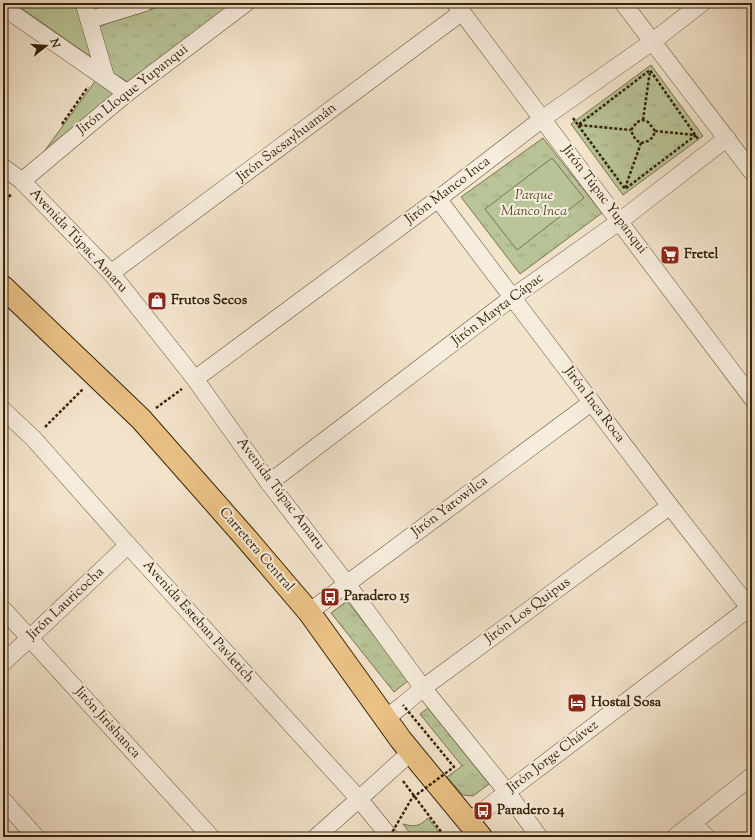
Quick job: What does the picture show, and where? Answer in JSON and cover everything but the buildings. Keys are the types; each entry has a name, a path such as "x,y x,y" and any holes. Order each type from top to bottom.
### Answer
{"highway":[{"name":"Carretera Central","path":"3,287 141,419 245,537 395,711 402,740 474,829"}],"street":[{"path":"84,3 106,78"},
{"path":"89,20 144,3"},
{"name":"Jirón Lloque Yupanqui","path":"22,181 127,93 246,3"},
{"path":"623,3 752,172"},
{"name":"Jirón Manco Inca","path":"195,379 438,199 542,119 652,42 702,3"},
{"path":"3,7 127,93"},
{"name":"Jirón Túpac Yupanqui","path":"458,8 752,398"},
{"name":"Jirón Sacsayhuamán","path":"111,273 458,8"},
{"name":"Jirón Mayta Cápac","path":"269,483 513,297 620,221 727,138"},
{"name":"Avenida Túpac Amaru","path":"3,167 22,181 111,273 195,379 269,483 347,584 423,688 507,792 539,837"},
{"name":"Jirón Inca Roca","path":"438,199 670,506 751,608"},
{"name":"Jirón Yarowilca","path":"309,612 592,402"},
{"name":"Avenida Esteban Pavletich","path":"3,410 33,438 359,800 390,837"},
{"name":"Jirón Los Quipus","path":"395,711 423,688 670,506"},
{"name":"Jirón Lauricocha","path":"3,663 128,545"},
{"name":"Jirón Jorge Chávez","path":"474,829 483,811 751,608"},
{"name":"Jirón Jirishanca","path":"3,609 211,837"},
{"path":"316,837 412,751"},
{"path":"674,837 752,776"},
{"path":"3,800 36,837"},
{"path":"692,824 707,837"}],"path":[{"path":"643,120 650,70"},
{"path":"578,125 650,70"},
{"path":"650,70 696,135"},
{"path":"631,130 637,122 643,120 648,122 655,131 696,135"},
{"path":"578,125 631,130"},
{"path":"578,125 625,189"},
{"path":"631,130 633,136 641,143 648,141 653,137 655,131"},
{"path":"625,189 696,135"},
{"path":"625,189 641,143"},
{"path":"141,419 195,379"},
{"path":"33,438 82,390"},
{"path":"390,837 412,798 454,768 395,711"},
{"path":"393,767 445,837"}],"green space":[{"path":"14,3 77,3 95,60"},
{"path":"171,3 237,3 131,84 113,73 99,26"},
{"path":"651,65 703,136 623,195 571,124"},
{"path":"96,80 119,94 33,167"},
{"name":"Parque Manco Inca","path":"543,138 602,213 520,274 461,197"},
{"path":"552,158 584,198 517,250 485,209"},
{"path":"347,601 409,680 394,692 331,613"},
{"path":"428,708 489,784 473,796 463,795 447,777 462,766 420,714"},
{"path":"428,818 441,835 439,837 413,837 403,824 416,826"}],"place":[{"name":"Fretel","path":"670,255"},
{"name":"Frutos Secos","path":"157,301"},
{"name":"Paradero 15","path":"330,597"},
{"name":"Hostal Sosa","path":"577,703"},
{"name":"Paradero 14","path":"483,811"}]}
